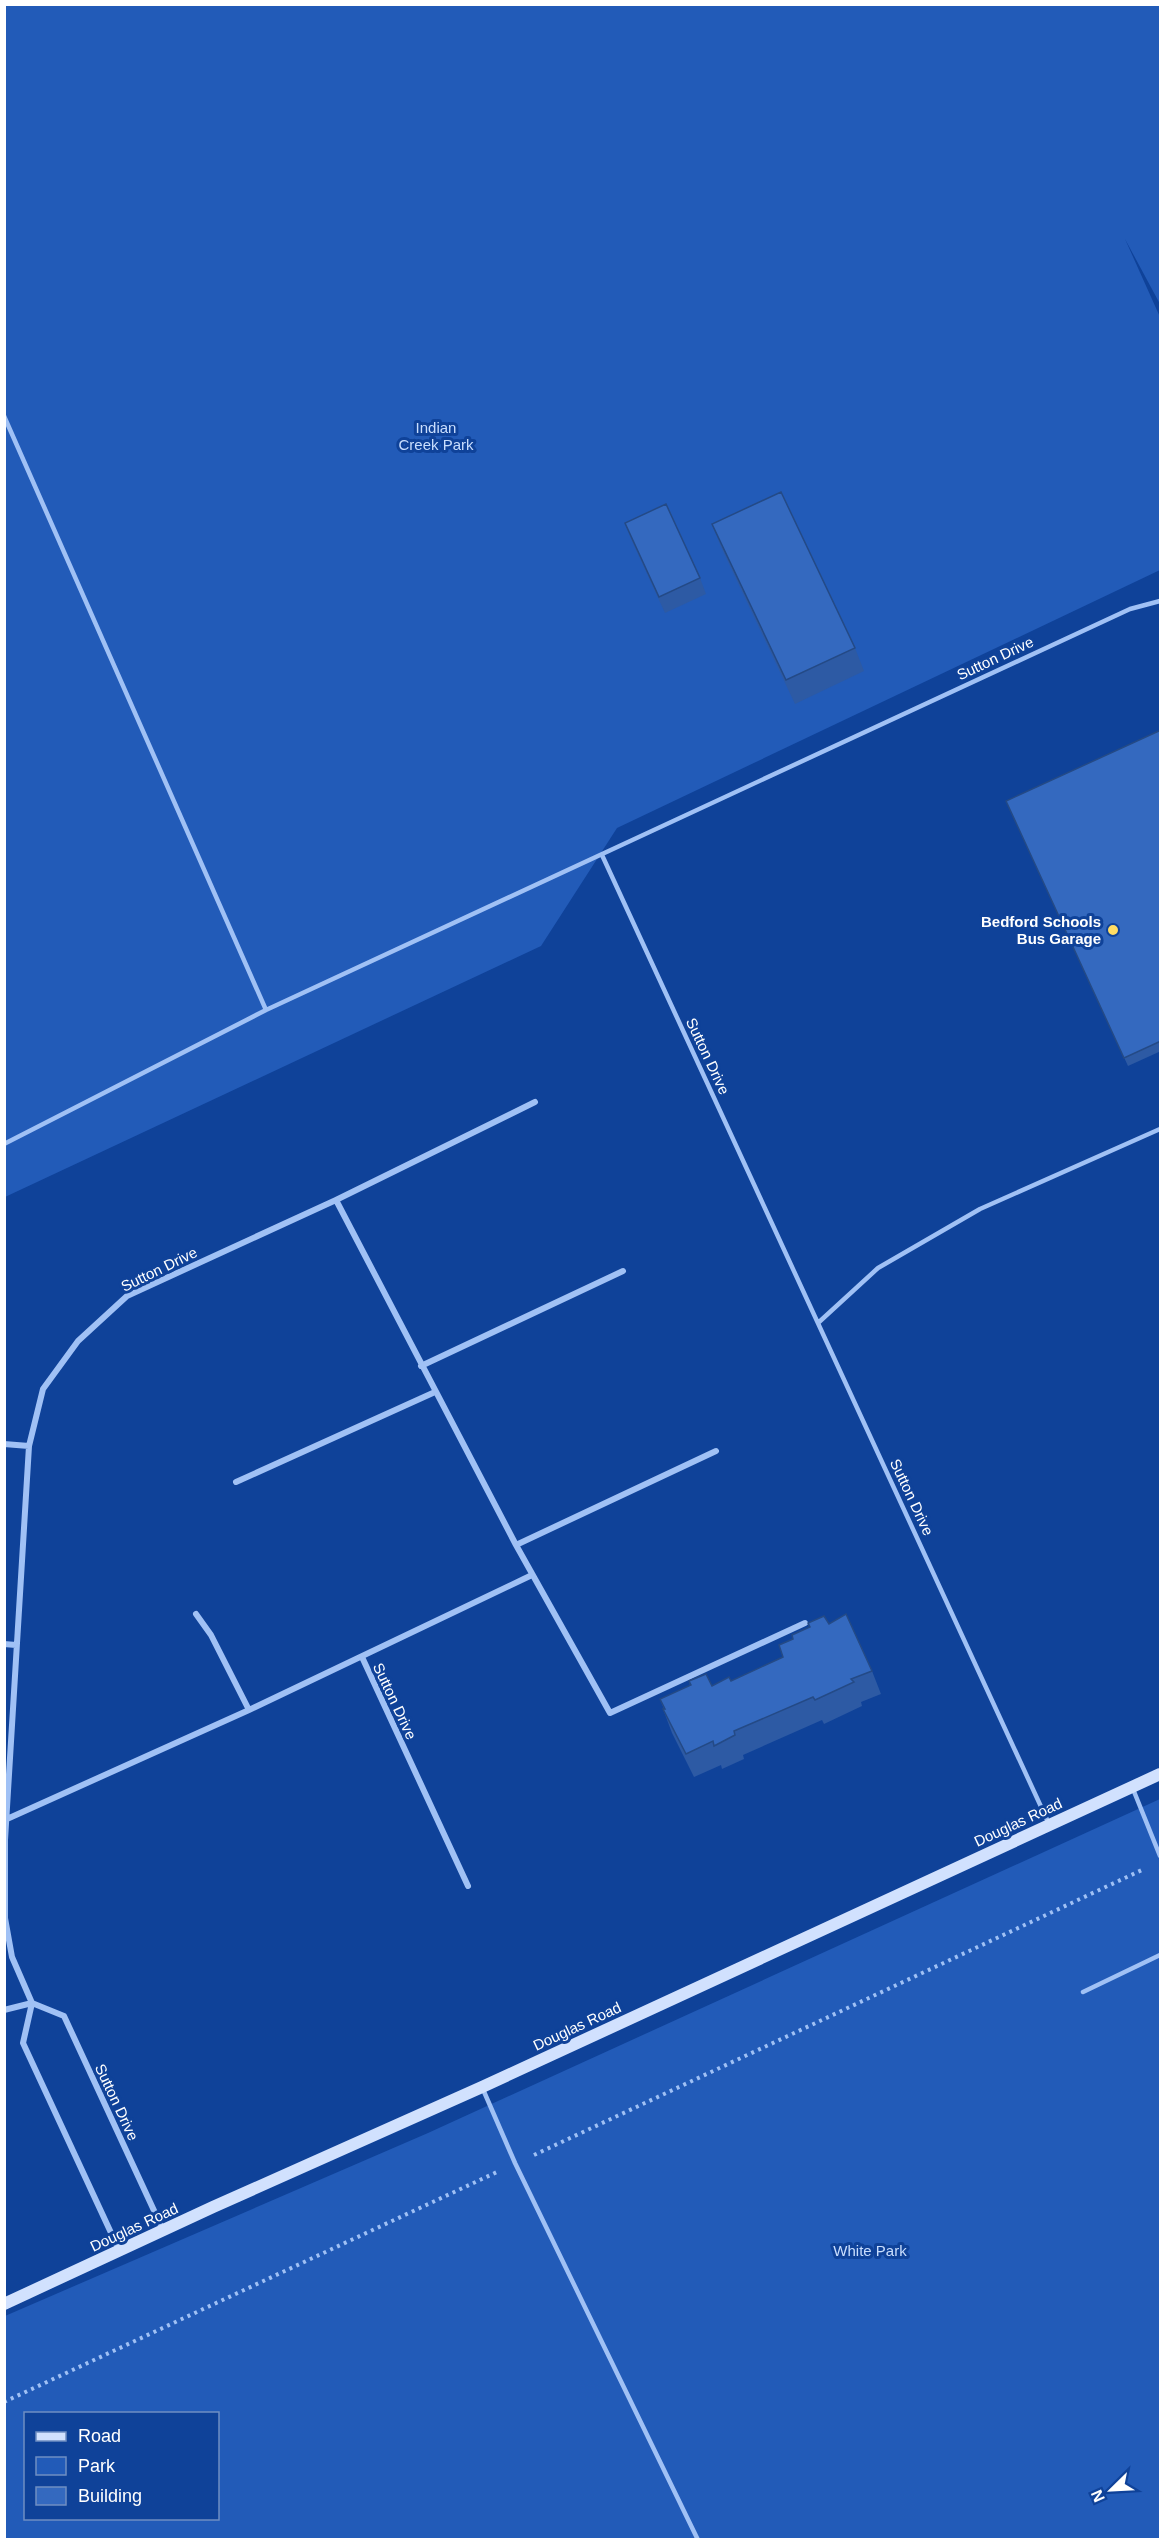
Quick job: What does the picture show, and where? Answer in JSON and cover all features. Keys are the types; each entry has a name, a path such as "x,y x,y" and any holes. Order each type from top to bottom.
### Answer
{"street":[{"name":"Sutton Drive","path":"163,2230 64,2016 32,2003 12,1958 5,1918 5,1840 29,1446 43,1389 78,1341 127,1296 336,1200 535,1102"},
{"path":"336,1200 532,1575 610,1713 805,1623"},
{"path":"421,1366 623,1271"},
{"path":"236,1482 435,1392"},
{"path":"4,1444 29,1446"},
{"path":"516,1545 716,1451"},
{"name":"Sutton Drive","path":"7,1820 249,1710 532,1575"},
{"path":"196,1614 212,1635 249,1710"},
{"path":"4,1644 16,1645"},
{"name":"Sutton Drive","path":"362,1657 468,1886"},
{"name":"Douglas Road","path":"4,2304 1161,1774"},
{"path":"4,2010 32,2003 23,2043 119,2250"}],"lane":[{"path":"4,416 266,1010"},
{"name":"Sutton Drive","path":"1049,1824 602,855 1130,609 1161,601"},
{"path":"4,1144 266,1010 602,855"},
{"path":"818,1323 878,1268 980,1209 1161,1129"},
{"path":"1132,1787 1161,1856"},
{"path":"1083,1992 1161,1955"},
{"path":"482,2087 515,2163 698,2540"}],"path":[{"path":"4,2402 1150,1866"}],"green space":[{"name":"Indian Creek Park","path":"5,5 1160,5 1160,304 1125,239 1160,317 1160,570 617,828 541,946 5,1197"},
{"name":"White Park","path":"1160,1799 1160,2539 5,2539 5,2316 428,2133"}],"building":[{"path":"781,492 855,648 786,680 712,524"},
{"path":"666,504 700,578 659,597 625,523"},
{"name":"Bedford Schools Bus Garage","path":"1161,730 1161,1041 1124,1058 1006,801"},
{"path":"846,1614 872,1671 851,1679 854,1682 815,1700 813,1697 734,1731 735,1735 714,1746 713,1741 686,1754 660,1699 691,1685 689,1681 706,1674 712,1686 729,1677 731,1681 783,1657 779,1645 793,1639 792,1635 810,1627 808,1623 824,1616 829,1624"}],"place":[{"name":"Bedford Schools Bus Garage","path":"1113,930"}]}
